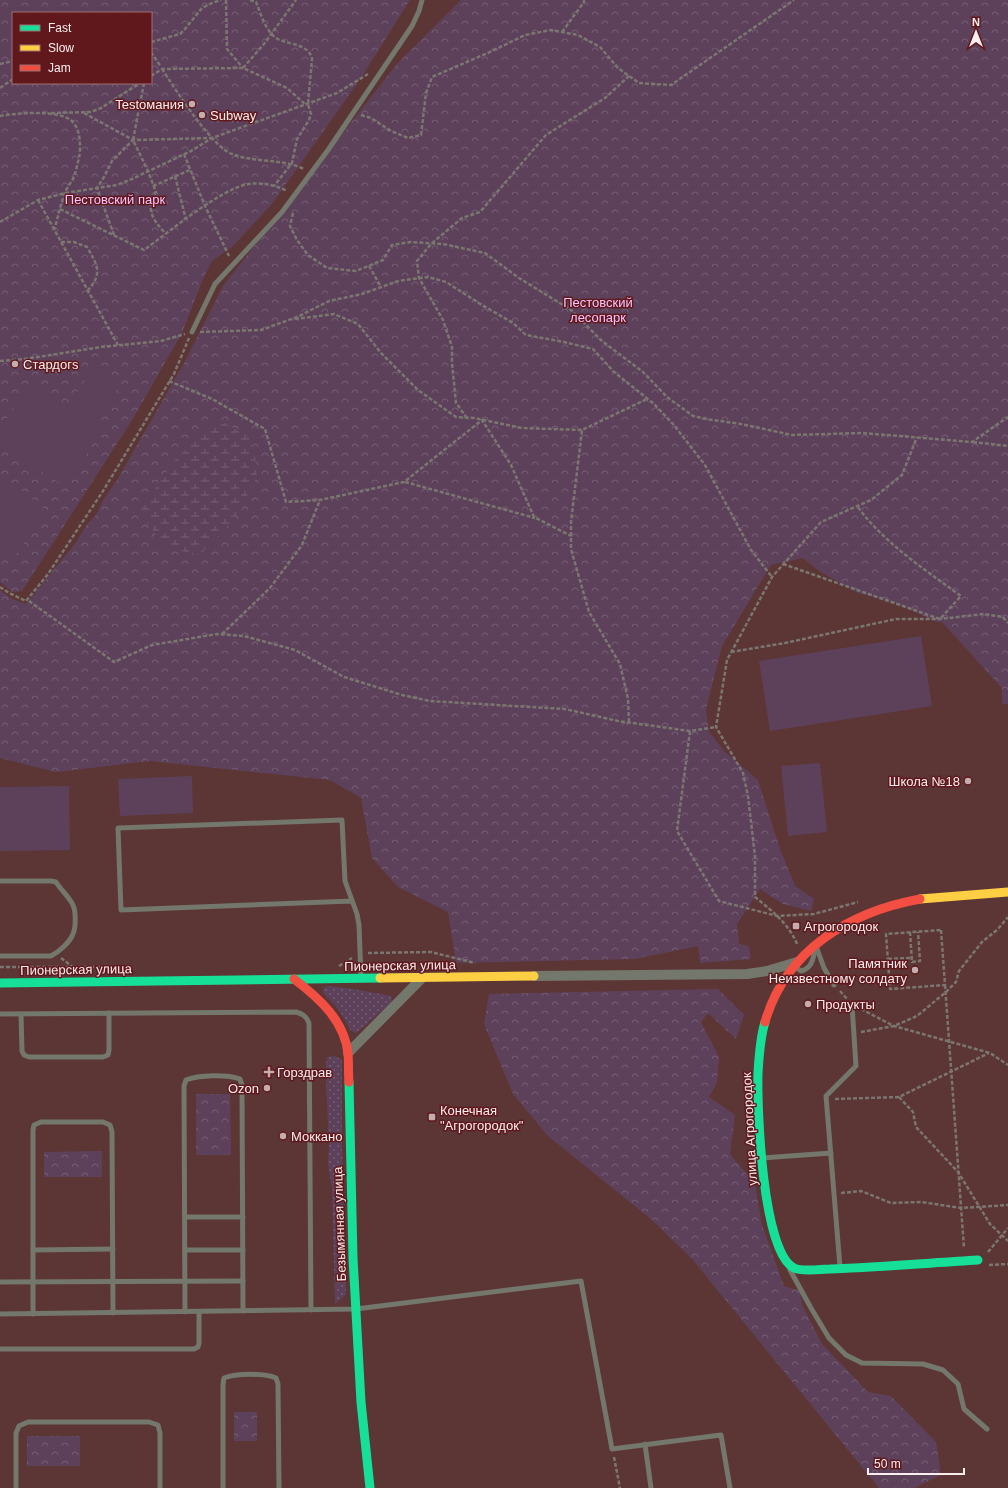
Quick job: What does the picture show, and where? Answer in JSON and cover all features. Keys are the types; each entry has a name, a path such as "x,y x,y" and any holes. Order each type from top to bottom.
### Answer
{"street":[{"name":"улица Агрогородок","path":"784,1261 778,1249 766,1199 758,1096 758,1071 764,1024 773,998 784,979 800,960 816,945 849,923 872,912 891,905 944,897 1008,892"},
{"name":"Пионерская улица","path":"0,983 747,974 767,971 800,960"},
{"path":"348,1053 422,978"},
{"name":"Безымянная улица","path":"294,979 321,1000 332,1012 341,1028 348,1053 350,1165 356,1310 361,1402 370,1488"},
{"path":"784,1261 794,1268 805,1269 978,1260"}],"lane":[{"path":"192,332 215,284 282,212 312,172 412,26 422,0"},
{"path":"352,901 121,910 118,828 342,820 345,881 352,901 359,925 361,979"},
{"path":"0,881 56,882 73,905 75,912 74,931 72,936 56,954 51,956 0,956"},
{"path":"800,960 797,968 801,970 810,966 816,945"},
{"path":"816,945 824,968 834,985"},
{"path":"840,1268 826,1096 856,1066 852,1005"},
{"path":"0,1014 296,1012 307,1018 309,1023 311,1310"},
{"path":"21,1014 22,1051 24,1055 29,1057 103,1057 108,1055 110,1050 109,1013"},
{"path":"185,1312 184,1086 186,1080 194,1077 233,1077 240,1079 242,1085 243,1311"},
{"path":"33,1314 33,1130 34,1124 41,1122 103,1122 110,1125 112,1132 113,1313"},
{"path":"762,1158 831,1153"},
{"path":"185,1217 243,1217"},
{"path":"33,1250 113,1249"},
{"path":"185,1250 243,1250"},
{"path":"784,1261 829,1338 846,1355 862,1363 923,1364 944,1370 958,1384 964,1409 987,1429"},
{"path":"0,1314 356,1310 581,1280 612,1449 722,1435 730,1488"},
{"path":"0,1282 243,1281"},
{"path":"0,1349 194,1349 198,1347 199,1343 199,1312"},
{"path":"223,1488 224,1378 231,1375 269,1375 276,1378 278,1384 279,1488"},
{"path":"16,1488 16,1434 19,1426 28,1422 149,1422 158,1425 160,1433 160,1488"},
{"path":"645,1444 651,1488"}],"path":[{"path":"152,42 180,34 186,29 202,8 221,0"},
{"path":"226,0 227,49 243,68"},
{"path":"250,0 258,1 262,18 275,37 306,49 311,55 312,64 307,104 311,114 297,139 292,163 274,186"},
{"path":"243,68 272,33 296,0"},
{"path":"562,32 584,0"},
{"path":"356,118 359,115 371,118 391,131 408,138 421,135 426,93 432,77 525,35 551,30 578,35 600,47 618,68 639,83 671,85 794,0"},
{"path":"152,53 181,98 220,147 232,154 292,163 312,172"},
{"path":"0,64 12,61"},
{"path":"152,75 162,68 243,68 287,88 307,104"},
{"path":"1,220 38,200 90,188 117,185 184,154 212,138 337,93 369,74"},
{"path":"467,418 456,403 452,347 442,320 420,278 417,261 431,244 462,218 480,212 546,135 606,98 629,76"},
{"path":"0,88 12,80"},
{"path":"0,116 13,114 91,112 101,108 138,84"},
{"path":"97,188 102,182 112,161 133,140 144,84"},
{"path":"45,113 69,119 75,124 80,141 79,157 73,178 64,193 54,230"},
{"path":"84,113 133,140 212,138"},
{"path":"133,140 156,192 150,202 152,219 166,234"},
{"path":"184,154 205,206 233,264"},
{"path":"153,186 190,170"},
{"path":"175,176 186,220"},
{"path":"60,209 144,250 205,206 232,189 248,184 267,184 295,195"},
{"path":"97,188 114,235"},
{"path":"38,200 118,345"},
{"path":"293,212 290,226 297,240 308,255 326,268 356,271 383,260 392,246 410,242 443,244 485,253 519,278 571,310 602,341 642,372 667,397 694,416 792,435 862,432 1008,446"},
{"path":"61,242 74,242 87,247 96,263 98,270 94,282 88,290"},
{"path":"369,266 381,287"},
{"path":"0,361 26,359 118,345 161,341 192,332 261,330 291,319 329,301 362,294 398,281 428,277 446,282 513,323 526,335 593,349 614,372 647,399 673,424 704,465 751,550 772,577"},
{"path":"291,319 334,314 358,324 381,353 418,390 456,417 482,420 522,428 582,430 647,399"},
{"path":"0,587 26,601 48,574 103,491 169,381 192,332"},
{"path":"169,381 212,399 265,429 286,502 320,500 404,482 482,420"},
{"path":"972,442 1008,416"},
{"path":"482,420 511,465 535,518"},
{"path":"582,430 571,522 571,549 589,612 620,664 628,699 629,722"},
{"path":"800,960 794,936 777,916 755,897 755,856 748,796 743,773 716,727 726,660 772,577 783,564 822,522 871,500 902,475 917,437"},
{"path":"404,482 535,518 571,536"},
{"path":"222,634 270,588 302,545 320,500"},
{"path":"857,506 868,522 912,561 960,596 940,619"},
{"path":"783,564 940,619"},
{"path":"29,601 114,662 152,645 222,634 244,636 295,650 344,677 402,695 430,701 565,709 629,722 690,731 716,727"},
{"path":"731,652 785,643 896,619 940,619 984,614 1003,617 1008,623"},
{"path":"690,731 677,831 719,901 777,916"},
{"path":"854,1034 894,1026 917,1016 956,982 959,971 982,942 998,929 1008,917"},
{"path":"945,985 890,989 886,934 941,930 950,1042 962,1234"},
{"path":"910,932 912,962 920,961 918,932"},
{"path":"334,969 360,953 431,952 482,964"},
{"path":"56,954 74,967"},
{"path":"888,959 912,958"},
{"path":"0,967 113,967"},
{"path":"834,985 852,1005 894,1026 990,1053 1008,1065"},
{"path":"826,1099 899,1098 990,1053"},
{"path":"899,1098 913,1112 916,1127 958,1172 990,1224 1008,1240"},
{"path":"834,1193 861,1191 891,1203 921,1202 961,1208 981,1208 1008,1205"},
{"path":"988,1252 1008,1228"},
{"path":"978,1260 985,1265 1008,1264"},
{"path":"612,1449 620,1488"}],"green space":[{"name":"Пестовский парк","path":"0,0 410,0 361,78 272,204 233,246 212,261 203,279 182,333 131,422 22,591 12,592 0,582"},
{"name":"Пестовский лесопарк","path":"461,0 1008,0 1008,704 1002,704 1002,688 942,622 937,622 895,603 858,593 819,571 803,558 771,565 722,646 706,710 709,732 724,751 758,780 780,849 795,886 814,899 811,911 783,904 760,889 737,924 739,944 749,946 751,959 700,963 698,946 635,959 456,963 448,912 398,887 372,858 361,798 330,780 150,761 56,772 0,758 0,590 12,599 26,604 77,541 87,524 96,515 103,500 117,480 184,363 223,286 396,65"},
{"path":"93,368 120,385 94,424 102,429 66,487 0,445 0,429 30,383 67,407"},
{"path":"217,419 253,439 257,476 237,516 200,555 163,547 141,511 172,463"},
{"path":"0,480 25,493 47,512 13,558 0,549"},
{"path":"921,636 932,706 770,731 759,661"},
{"path":"820,763 827,832 788,836 781,766"},
{"path":"192,776 193,813 120,816 118,779"},
{"path":"69,786 70,850 0,851 0,787"},
{"path":"326,986 387,995 391,996 392,1002 356,1033 350,1030 337,1008 323,992 323,989"},
{"path":"718,989 744,1015 736,1039 708,1013 701,1022 719,1057 717,1083 709,1097 735,1115 730,1154 755,1184 762,1225 784,1286 800,1291 802,1305 822,1344 868,1392 891,1396 936,1442 941,1475 914,1488 879,1488 692,1259 652,1220 548,1136 513,1094 484,1024 489,994"},
{"path":"335,1056 342,1060 342,1147 346,1295 335,1304 332,1188 328,1164 329,1146 326,1063 327,1057"},
{"path":"196,1094 230,1094 231,1155 196,1155"},
{"path":"102,1151 102,1177 44,1177 44,1152"},
{"path":"234,1412 257,1412 257,1441 234,1441"},
{"path":"27,1436 80,1436 80,1466 27,1466"}],"traffic: fast":[{"path":"0,983 380,978"},
{"path":"765,1022 759,1054 758,1073 761,1145 768,1208 775,1236 783,1256 794,1268 807,1270 978,1260"},
{"path":"349,1082 353,1258 361,1402 370,1488"}],"traffic: slow":[{"path":"920,899 1008,892"},
{"path":"380,978 534,976"}],"traffic: jam":[{"path":"765,1022 775,997 788,974 805,955 824,938 845,925 869,914 894,905 920,899"},
{"path":"294,979 321,1002 329,1011 342,1031 348,1054 349,1082"}],"place":[{"name":"Testoмания","path":"192,104"},
{"name":"Subway","path":"202,115"},
{"name":"Стардогs","path":"15,364"},
{"name":"Школа №18","path":"968,781"},
{"name":"Агрогородок","path":"796,926"},
{"name":"Памятник Неизвестному солдату","path":"915,970"},
{"name":"Продукты","path":"808,1004"},
{"name":"Горздрав","path":"269,1072"},
{"name":"Ozon","path":"267,1088"},
{"name":"Конечная \"Агрогородок\"","path":"432,1117"},
{"name":"Моккано","path":"283,1136"}]}
